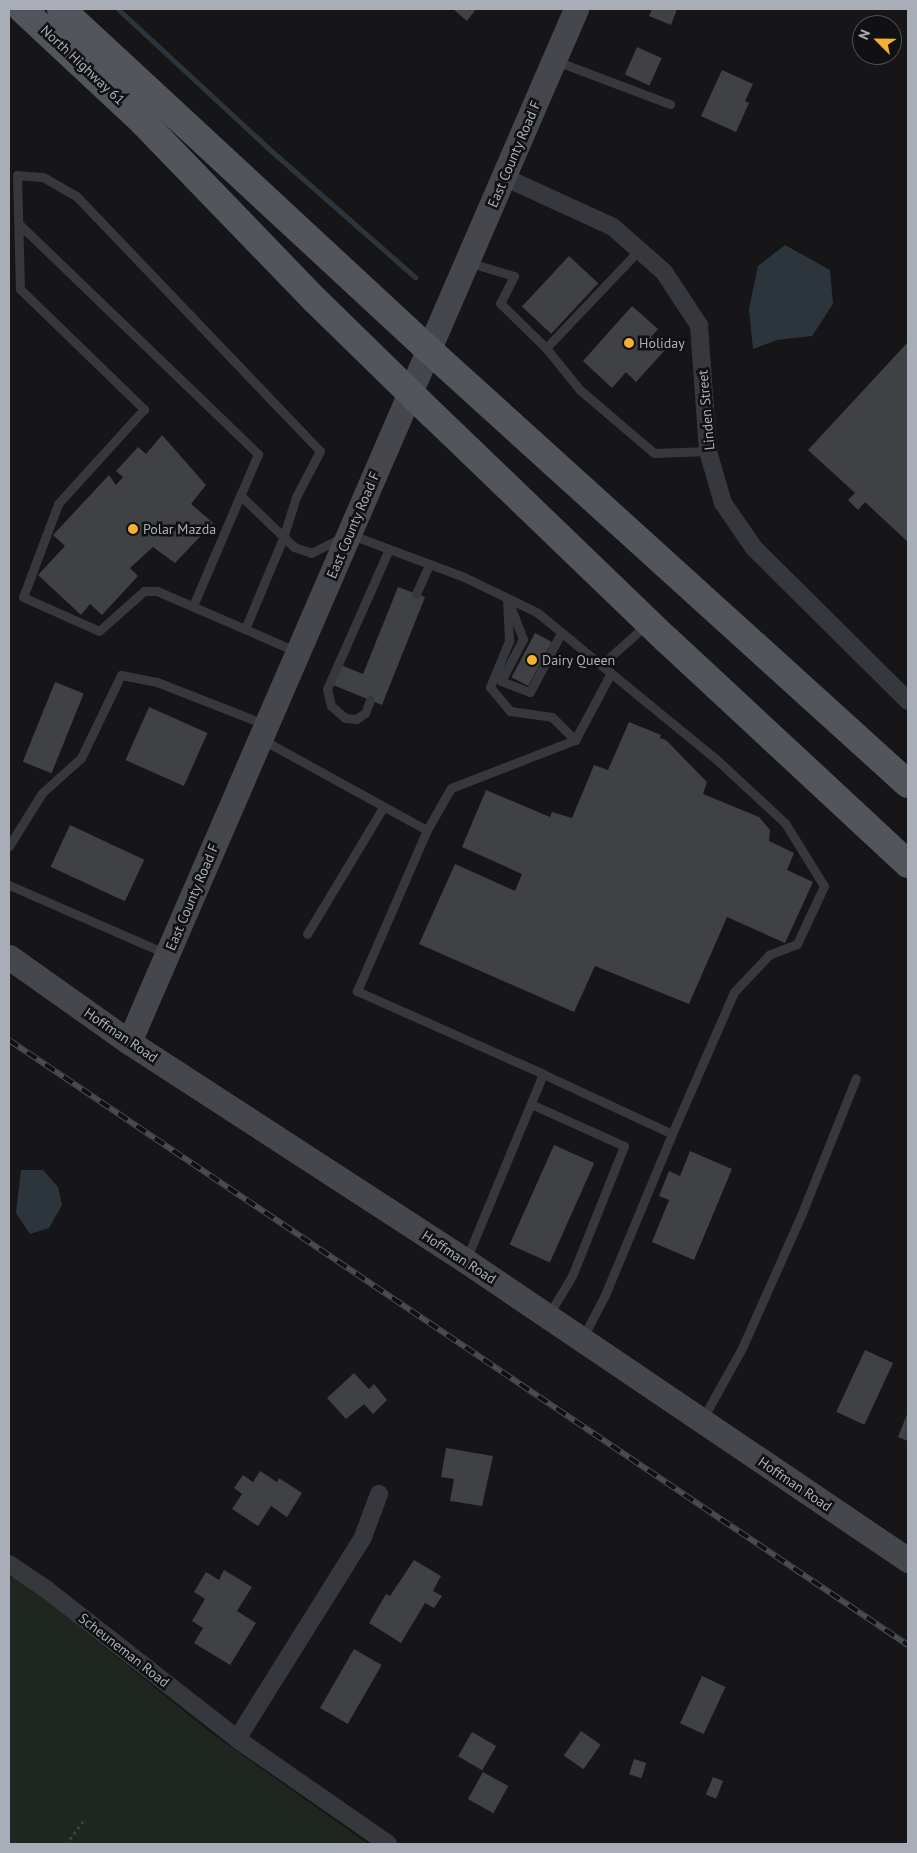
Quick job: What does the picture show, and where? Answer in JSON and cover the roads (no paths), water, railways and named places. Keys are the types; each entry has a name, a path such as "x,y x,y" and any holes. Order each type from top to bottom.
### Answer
{"main road":[{"name":"North Highway 61","path":"22,9 143,122 283,263 315,300 410,393 649,622 908,864"},
{"path":"61,9 429,350 908,784"}],"street":[{"name":"East County Road F","path":"129,1042 576,9"},
{"name":"Linden Street","path":"504,177 613,227 664,272 699,325 708,451 723,503 754,548 908,701"},
{"name":"Hoffman Road","path":"9,957 129,1042 466,1261 908,1560"},
{"path":"236,1739 363,1537 379,1494"},
{"name":"Scheuneman Road","path":"9,1564 46,1589 236,1739 388,1844"}],"lane":[{"path":"554,60 670,104"},
{"path":"245,629 283,538 296,497 320,451 76,196 43,177 18,175 20,289 144,409 58,504 23,596 99,631 144,591 157,591 298,652"},
{"path":"19,224 258,454 193,606"},
{"path":"546,348 639,250"},
{"path":"467,262 514,276 500,303 546,348 580,390 654,453 708,451"},
{"path":"240,495 283,538 312,553 349,534 430,565 538,613 717,760 785,823 824,886 797,944 769,955 734,992 604,1297 582,1339"},
{"path":"370,700 365,712 356,719 345,718 331,706 327,688 389,549"},
{"path":"416,594 430,565"},
{"path":"507,598 523,638 501,681 530,692 561,633"},
{"path":"507,598 509,641 490,687 510,711 552,717 575,740"},
{"path":"602,665 649,622"},
{"path":"611,673 575,740 451,788 427,830 357,992 543,1074 672,1134"},
{"path":"9,846 42,793 81,758 121,675 157,682 263,732 427,830"},
{"path":"307,934 384,806"},
{"path":"9,885 167,954"},
{"path":"466,1261 543,1074"},
{"path":"702,1420 746,1339 802,1213 856,1078"},
{"path":"531,1104 624,1146 572,1276 548,1316"}],"waterway":[{"path":"118,9 268,148 415,277"}],"railway":[{"path":"9,1040 908,1645"}],"place":[{"name":"Holiday","path":"629,343"},
{"name":"Polar Mazda","path":"133,529"},
{"name":"Dairy Queen","path":"532,660"}]}
